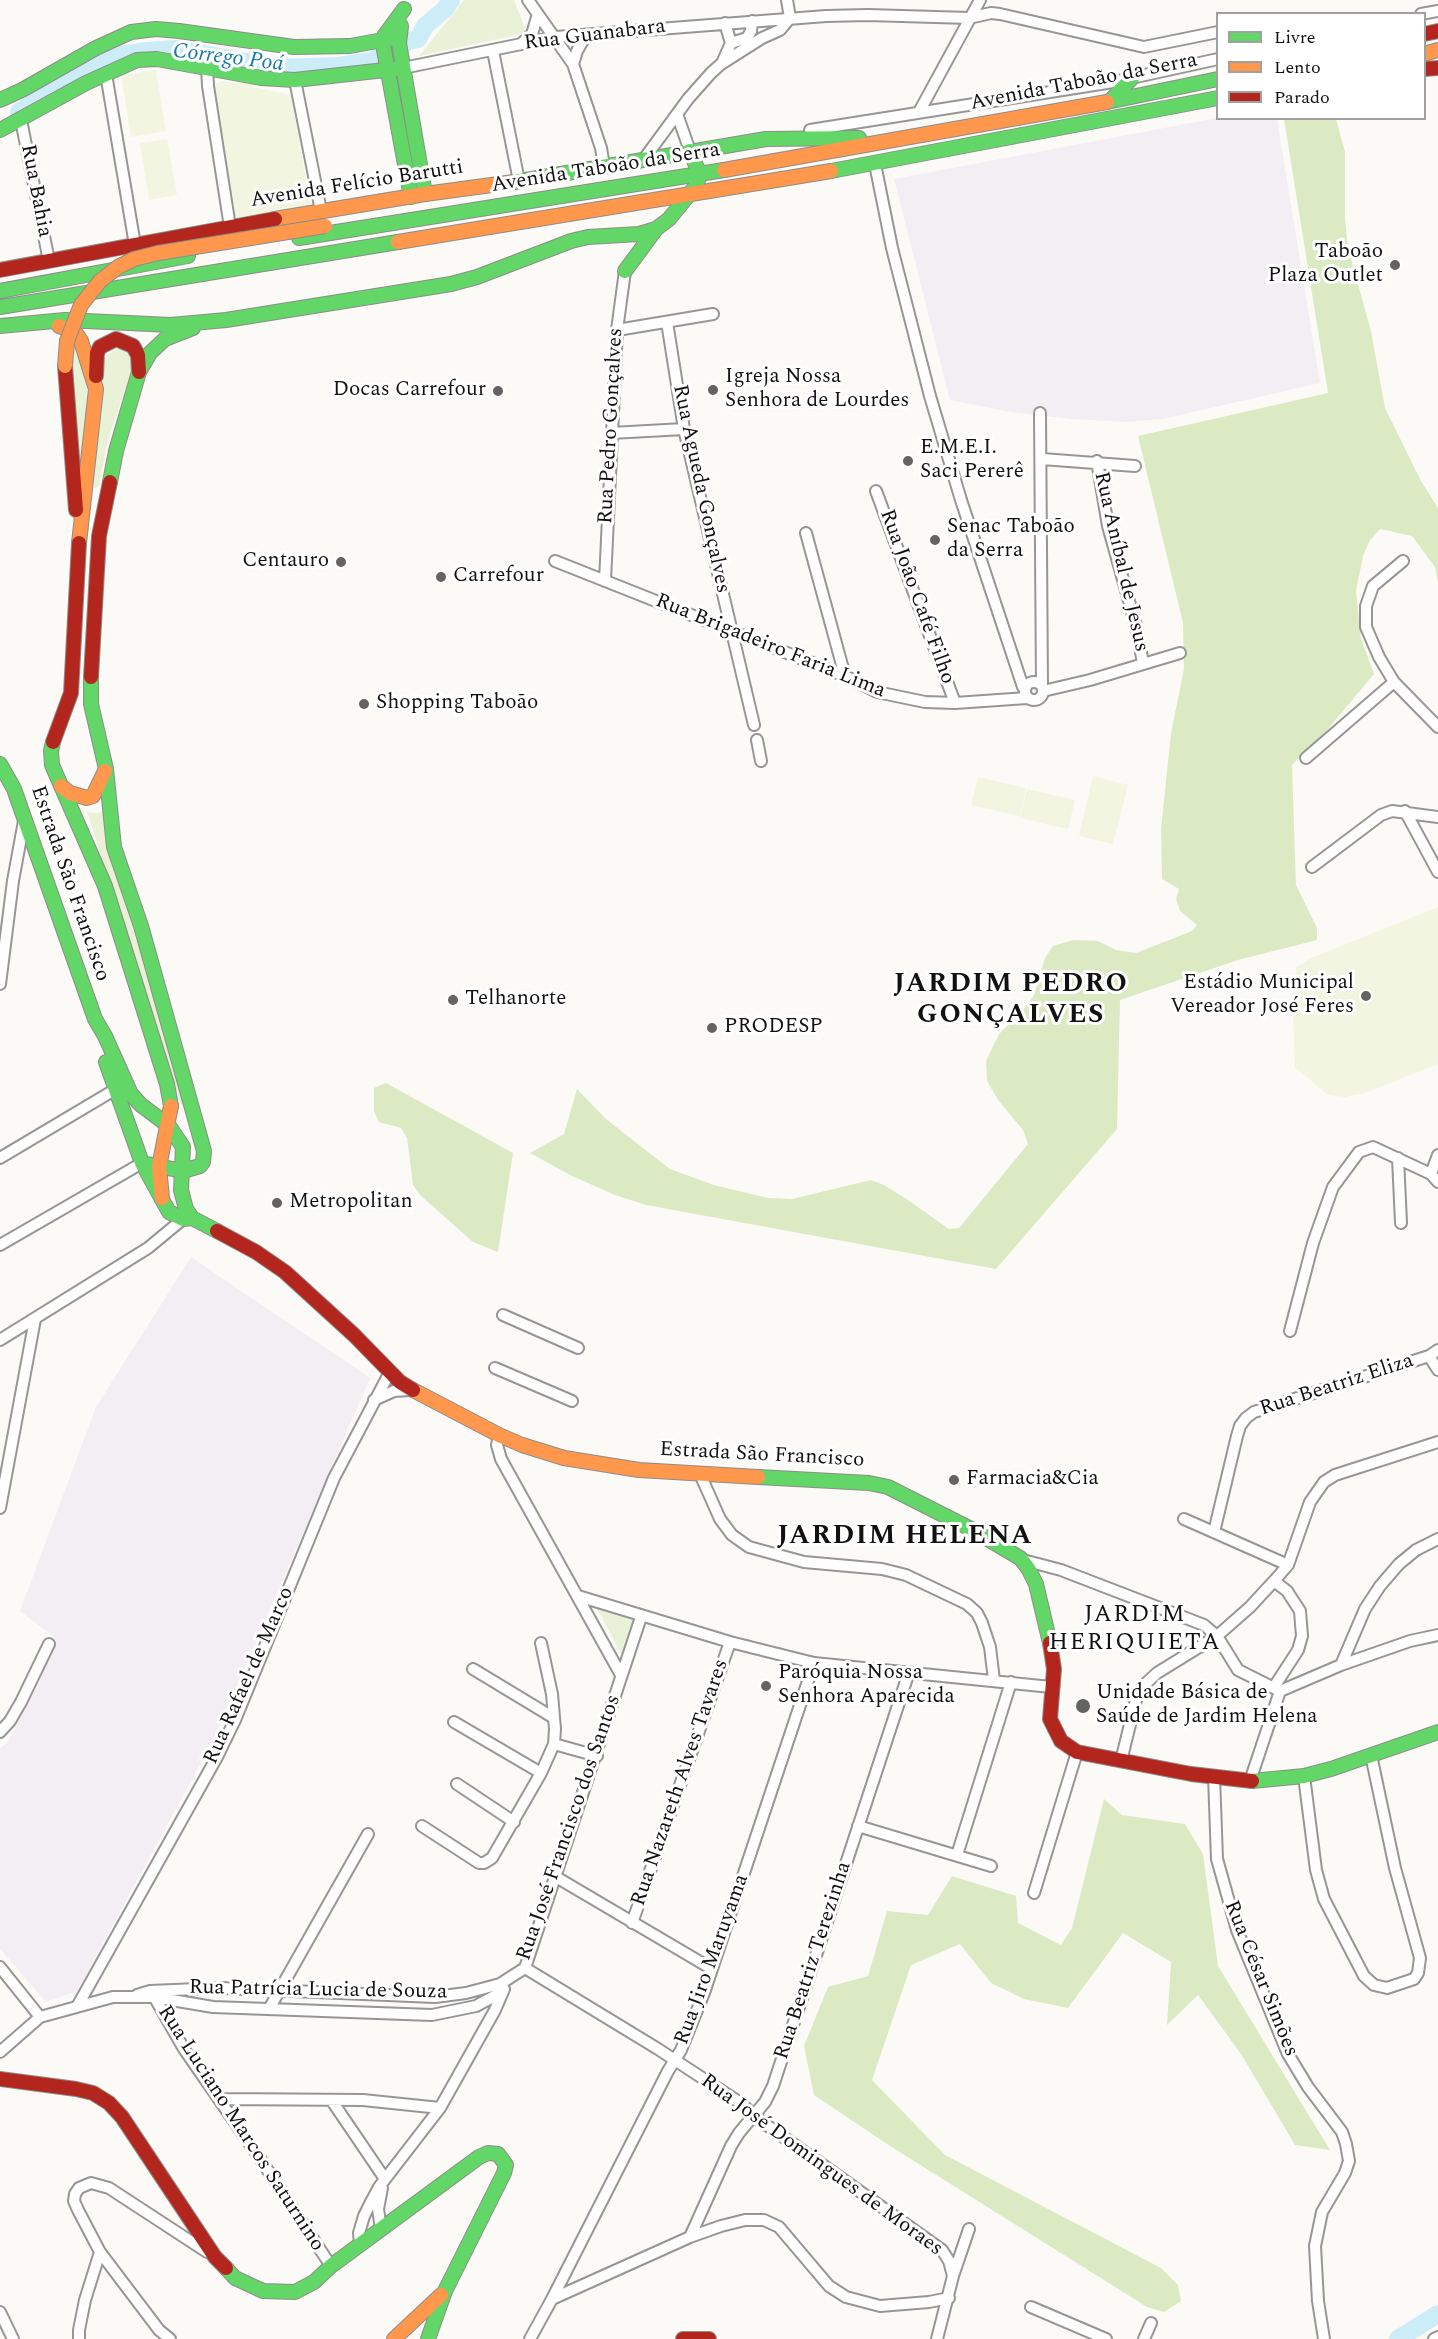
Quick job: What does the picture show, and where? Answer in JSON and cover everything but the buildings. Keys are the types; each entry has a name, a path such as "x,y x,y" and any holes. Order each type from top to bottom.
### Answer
{"main road":[{"path":"80,544 71,459 65,366 67,341 81,305 100,281 118,267 134,259 325,226 404,199 404,160 393,41 406,4"},
{"path":"1,98 22,90 96,48 131,33 156,29 294,47 350,46 393,41"},
{"path":"0,130 86,83 137,60 157,59 261,78 295,80 396,67"},
{"path":"396,67 416,142 425,194"},
{"path":"1110,101 1132,78"},
{"name":"Avenida Taboão da Serra","path":"0,291 206,252 700,175 886,143 1216,79"},
{"name":"Avenida Taboão da Serra","path":"0,307 875,164 1216,98"},
{"path":"766,139 846,138 886,143"},
{"name":"Avenida Felício Barutti","path":"0,270 321,211 519,181 766,139"},
{"path":"402,145 410,149 416,142"},
{"path":"0,326 65,320 171,325 226,320 368,299 477,277 547,248 571,241 620,253 669,219 690,195 700,175 690,151"},
{"path":"404,160 411,155 419,157"},
{"path":"555,230 597,209"},
{"path":"620,253 639,234 656,229"},
{"path":"416,290 496,255"},
{"path":"0,276 66,279"},
{"path":"141,1163 183,1172 200,1166 203,1162 202,1143 141,926 114,847 106,769 91,704 99,536 116,452 139,372 150,353 165,339 184,330 226,320"},
{"path":"43,322 75,332 81,341 96,389"},
{"path":"139,372 138,355 133,346 124,341 116,339 106,342 97,353 96,389 80,544 71,693 51,751 52,765 105,886 170,1098 169,1126 159,1167 162,1198"},
{"name":"Estrada São Francisco","path":"0,764 14,789 95,1019 105,1035 131,1094 141,1105 169,1126 183,1147 181,1190 187,1215"},
{"path":"60,785 70,794 87,798 93,796 106,769"},
{"name":"Estrada São Francisco","path":"95,1019 96,1031 141,1163 169,1212 187,1215 256,1252 285,1272 412,1390 499,1435 564,1458 639,1470 855,1481 888,1487 970,1529 1023,1560"},
{"path":"116,1089 124,1088 141,1098 156,1097 162,1089 164,1074"},
{"path":"1023,1560 1036,1584 1049,1638 1054,1669 1050,1719 1061,1742 1077,1752 1251,1781 1304,1776 1438,1731"},
{"path":"0,2079 76,2089 93,2093 110,2103 148,2155 215,2257 235,2278 250,2287 280,2293 296,2292 314,2282 360,2244 479,2157 488,2153 498,2154 506,2165 499,2187 445,2291 429,2337"},
{"path":"394,2339 445,2291"},
{"path":"413,2323 422,2324 427,2328 429,2337"},
{"path":"683,2339 709,2339"}],"street":[{"path":"528,0 573,64 601,147 604,166"},
{"path":"644,159 704,80 749,42 780,30 790,18 787,0"},
{"path":"919,112 980,0"},
{"name":"Rua Guanabara","path":"396,67 494,51 556,37 790,18 868,15 969,18 991,13 1144,47 1216,32"},
{"path":"521,44 532,34 538,14"},
{"path":"749,42 752,21"},
{"path":"721,64 728,54 731,43 725,23"},
{"path":"573,64 586,35"},
{"path":"731,43 749,42"},
{"path":"494,51 519,181"},
{"name":"Avenida Felício Barutti","path":"766,139 919,112 1060,91 1216,59"},
{"path":"207,68 230,227"},
{"path":"106,74 135,245"},
{"path":"295,80 321,211"},
{"path":"676,114 690,151"},
{"name":"Rua Bahia","path":"21,120 49,261"},
{"path":"875,164 892,248 930,396 1025,693 1033,700 1039,699 1043,688 1040,413"},
{"name":"Rua Pedro Gonçalves","path":"605,581 620,253"},
{"path":"616,330 713,314"},
{"name":"Rua Agueda Gonçalves","path":"667,322 684,429 754,725"},
{"path":"611,433 684,429"},
{"path":"1042,459 1097,461 1135,466"},
{"name":"Rua Aníbal de Jesus","path":"1097,461 1101,495 1136,626 1143,663"},
{"name":"Rua João Café Filho","path":"876,491 955,703"},
{"path":"806,533 845,676"},
{"name":"Rua Brigadeiro Faria Lima","path":"555,561 845,676 877,692 899,698 955,703 1025,693 1033,682 1043,688"},
{"path":"1402,561 1373,586 1366,606 1366,627 1379,657 1394,682 1438,727"},
{"path":"1043,688 1090,680 1180,653"},
{"path":"1306,758 1394,682"},
{"path":"757,740 761,761"},
{"path":"1312,867 1381,815 1392,811 1405,811 1438,817"},
{"path":"1405,811 1438,872"},
{"path":"0,984 13,881 25,819"},
{"path":"0,1158 116,1089"},
{"path":"1290,1331 1313,1244 1333,1187 1359,1152 1373,1147 1435,1178 1438,1155"},
{"path":"1398,1158 1401,1222"},
{"path":"0,1245 141,1163"},
{"path":"0,1340 148,1248 187,1215"},
{"path":"503,1315 579,1348"},
{"path":"0,1508 35,1319"},
{"path":"1433,1353 1438,1370"},
{"name":"Rua Beatriz Eliza","path":"1214,1532 1237,1436 1246,1418 1254,1412 1433,1353"},
{"path":"495,1368 572,1401"},
{"name":"Rua Rafael de Marco","path":"78,2005 217,1757 235,1720 334,1478 390,1372"},
{"path":"374,1400 394,1391 412,1390"},
{"name":"Rua José Francisco dos Santos","path":"472,1421 499,1456 621,1676"},
{"path":"499,1435 499,1456"},
{"path":"1121,1761 1137,1696 1142,1687 1157,1673 1217,1636 1250,1607 1274,1581 1288,1565 1310,1502 1324,1482 1335,1475 1438,1442"},
{"path":"499,1456 513,1447 522,1445"},
{"path":"700,1474 720,1519 739,1542 774,1555 804,1562 882,1569 906,1575 967,1604 977,1613 982,1623 990,1647 994,1680"},
{"path":"1184,1519 1288,1565"},
{"path":"1341,1665 1365,1609 1380,1586 1399,1564 1416,1550 1438,1539"},
{"path":"1023,1560 1061,1570 1203,1625 1217,1636 1238,1670 1277,1689 1410,1641 1438,1635"},
{"path":"1036,1584 1048,1574 1061,1570"},
{"path":"1251,1781 1277,1689 1298,1650 1302,1636 1300,1611 1287,1591 1274,1581"},
{"path":"578,1596 730,1642 814,1663 1051,1687"},
{"name":"Rua José Francisco dos Santos","path":"360,2244 359,2233 364,2216 385,2180 440,2108 495,2010 500,1988 525,1968 642,1617"},
{"name":"Rua Nazareth Alves Tavares","path":"632,1923 730,1642"},
{"path":"422,1826 479,1863 492,1858 541,1773 554,1744 552,1694 541,1643"},
{"path":"0,1732 10,1721 21,1702 49,1644"},
{"name":"Rua Jiro Maruyama","path":"530,2339 685,2041 712,1969 814,1663"},
{"path":"473,1670 554,1718"},
{"name":"Rua Beatriz Terezinha","path":"690,2237 731,2146 765,2102 773,2086 909,1672"},
{"path":"957,1855 1011,1682"},
{"path":"454,1722 541,1773"},
{"path":"554,1744 597,1756"},
{"path":"1034,1893 1077,1752"},
{"path":"1304,1776 1316,1870 1324,1899 1364,1976 1374,1985 1387,1988 1414,1979 1418,1973 1420,1958 1395,1868 1371,1755"},
{"name":"Rua César Simões","path":"1214,1776 1217,1859 1237,1930 1288,2054 1308,2087 1342,2132 1346,2144 1349,2161 1345,2174 1322,2212 1315,2246 1318,2301 1324,2339"},
{"path":"457,1784 514,1822"},
{"path":"858,1826 991,1866"},
{"path":"269,2010 368,1834"},
{"path":"556,1877 712,1969"},
{"path":"0,1967 40,2017"},
{"name":"Rua José Domingues de Moraes","path":"525,1968 742,2104 754,2116 942,2250 950,2261 953,2276"},
{"name":"Rua Patrícia Lucia de Souza","path":"0,2052 40,2017 113,1996 221,1988 435,1997 500,1988"},
{"name":"Rua Patrícia Lucia de Souza","path":"152,1994 213,2007 432,2015 476,2006 500,1988"},
{"name":"Rua Luciano Marcos Saturnino","path":"152,1994 184,2049 331,2266"},
{"path":"447,1995 449,2012"},
{"path":"219,2099 332,2100 402,2103 440,2108"},
{"path":"332,2100 385,2180"},
{"name":"Rua José Francisco dos Santos","path":"381,2229 378,2209 385,2180"},
{"path":"170,2339 159,2330 100,2252 74,2201 75,2194 79,2188 91,2183 109,2188 215,2257"},
{"path":"552,2299 690,2237 745,2220 764,2220 778,2227 829,2286 846,2297 880,2306 949,2298"},
{"path":"938,2339 953,2276 969,2229"},
{"path":"79,2339 85,2300 100,2252"},
{"path":"1031,2307 1106,2339"},
{"path":"0,2312 12,2339"},
{"path":"1144,2339 1150,2323"},
{"path":"0,2329 12,2339"}],"shaded area":[{"path":"1216,118 1216,120 1277,120 1320,383 1163,419 1127,422 1010,412 950,400 894,179"},
{"path":"191,1257 370,1378 215,1737 77,1991 46,2002 0,1949 0,1748 7,1743 39,1683 54,1637 20,1611 96,1407"}],"green space":[{"path":"464,0 514,0 527,33 419,56"},
{"path":"156,70 166,131 131,137 121,75"},
{"path":"223,81 238,84 252,82 253,87 291,95 311,208 234,218 214,84"},
{"path":"1284,120 1336,120 1345,152 1345,219 1348,248 1371,331 1385,408 1421,481 1438,508 1438,583 1435,567 1412,536 1380,529 1370,540 1363,556 1356,591 1361,638 1374,674 1323,735 1292,765 1296,885 1317,928 1317,940 1238,960 1120,1000 1117,1129 996,1269 646,1205 615,1195 570,1175 530,1153 564,1134 577,1089 606,1119 670,1169 714,1185 768,1198 792,1199 871,1180 905,1198 949,1229 959,1228 1028,1144 1023,1130 998,1100 987,1081 986,1061 999,1034 1023,1010 1034,995 1045,958 1053,946 1073,940 1098,941 1116,950 1136,953 1192,931 1197,925 1180,911 1176,899 1179,889 1162,879 1161,829 1171,733 1184,669 1183,623 1138,436 1328,393"},
{"path":"167,139 177,195 149,200 140,143"},
{"path":"75,343 83,365 87,389 83,488 75,415 72,348"},
{"path":"121,349 133,354 132,369 107,443 99,487 94,488 103,360 113,350"},
{"path":"1093,776 1128,785 1113,844 1079,836"},
{"path":"978,777 1026,788 1020,816 971,805"},
{"path":"1027,789 1075,800 1068,829 1020,818"},
{"path":"105,810 118,878 185,1106 181,1104 87,812 97,813"},
{"name":"Estádio Municipal Vereador José Feres","path":"1438,907 1438,1064 1365,1093 1345,1097 1328,1095 1295,1067 1293,1015 1296,967 1311,958"},
{"path":"386,1083 513,1153 498,1252 473,1242 420,1195 413,1185 407,1138 401,1128 379,1122 374,1111 374,1088"},
{"path":"597,1608 636,1619 622,1656"},
{"path":"1104,1799 1122,1815 1185,1824 1203,1854 1218,1966 1330,2150 1295,2145 1241,2054 1198,1995 1167,2025 1171,1962 1123,1933 1068,2008 1024,1999 991,1983 960,1944 911,1965 872,2080 945,2155 1161,2268 1178,2285 1181,2301 1164,2312 1147,2307 890,2146 814,2095 804,2046 828,1987 868,1976 887,1911 928,1915 952,1876 1016,1896 1018,1923 1061,1945 1072,1928"}],"waterway":[{"name":"Córrego Poá","path":"19,112 87,69 121,55 146,51 176,49 281,68 338,66 372,61 408,41 418,39 425,26 445,9 451,0"},
{"path":"1398,2339 1438,2314"}],"traffic: fast":[{"path":"404,9 382,39 411,197"},
{"path":"401,26 399,43 425,194"},
{"path":"0,100 96,48 131,32 156,29 179,31 294,47 350,46 399,37"},
{"path":"0,130 86,83 137,60 157,59 261,78 295,80 403,68"},
{"path":"1110,101 1132,78"},
{"path":"1107,102 1216,79"},
{"path":"831,171 1216,98"},
{"path":"766,139 859,138"},
{"path":"514,182 766,139"},
{"path":"625,271 656,229 669,219 696,186 700,175 690,151"},
{"path":"299,238 724,170"},
{"path":"0,326 65,320 171,325 226,320 451,284 477,277 571,241 588,237 639,234 656,229"},
{"path":"0,307 398,242"},
{"path":"0,291 188,256"},
{"path":"110,482 116,451 139,372 150,353 165,339 193,328"},
{"path":"91,677 91,704 106,769 114,847 141,926 204,1151 203,1162 200,1166 183,1171 142,1163"},
{"path":"53,742 52,765 105,886 167,1084 171,1106"},
{"path":"0,764 14,789 95,1019 131,1094 141,1105 169,1126 183,1147 181,1190 186,1209 192,1218 217,1231"},
{"path":"106,1062 142,1163 169,1212 183,1219 192,1218"},
{"path":"758,1477 869,1483 888,1487 971,1529 1020,1558 1028,1568 1036,1584 1050,1643"},
{"path":"1252,1781 1304,1776 1331,1769 1438,1732"},
{"path":"226,2268 235,2278 263,2291 295,2292 314,2282 331,2266 479,2157 488,2153 498,2154 506,2165 504,2173 445,2291 428,2339"}],"traffic: slow":[{"path":"1426,53 1438,50"},
{"path":"724,170 1107,102"},
{"path":"398,242 831,171"},
{"path":"275,219 514,182"},
{"path":"65,366 67,341 81,305 100,281 118,267 134,259 158,253 325,226"},
{"path":"59,326 75,332 81,341 96,389 79,543"},
{"path":"61,786 70,793 87,798 93,796 105,771"},
{"path":"162,1198 159,1167 171,1106"},
{"path":"413,1390 499,1435 564,1458 639,1470 758,1477"},
{"path":"394,2339 441,2295"}],"traffic: jam":[{"path":"1426,34 1438,31"},
{"path":"1426,69 1438,68"},
{"path":"0,270 275,219"},
{"path":"96,376 97,353 100,347 116,339 133,346 138,355 139,372"},
{"path":"65,366 76,510"},
{"path":"91,677 99,536 110,482"},
{"path":"53,742 71,693 79,543"},
{"path":"217,1231 256,1252 285,1272 354,1335 400,1382 413,1390"},
{"path":"1050,1643 1054,1669 1050,1719 1061,1741 1077,1752 1191,1774 1252,1781"},
{"path":"0,2079 76,2089 93,2093 109,2103 122,2117 215,2257 226,2268"},
{"path":"683,2339 709,2339"}],"place":[{"name":"Taboão Plaza Outlet","path":"1395,265"},
{"name":"Igreja Nossa Senhora de Lourdes","path":"713,390"},
{"name":"Docas Carrefour","path":"498,391"},
{"name":"E.M.E.I. Saci Pererê","path":"908,461"},
{"name":"Senac Taboão da Serra","path":"935,540"},
{"name":"Centauro","path":"341,562"},
{"name":"Carrefour","path":"441,577"},
{"name":"Shopping Taboão","path":"364,704"},
{"name":"Estádio Municipal Vereador José Feres","path":"1366,996"},
{"name":"Telhanorte","path":"453,1000"},
{"name":"PRODESP","path":"712,1028"},
{"name":"Metropolitan","path":"277,1203"},
{"name":"Farmacia&Cia","path":"954,1480"},
{"name":"Paróquia Nossa Senhora Aparecida","path":"766,1686"},
{"name":"Unidade Básica de Saúde de Jardim Helena","path":"1083,1706"}],"district":[{"name":"JARDIM PEDRO GONÇALVES","path":"1011,1002"},
{"name":"JARDIM HELENA","path":"905,1538"},
{"name":"JARDIM HERIQUIETA","path":"1135,1630"}]}
